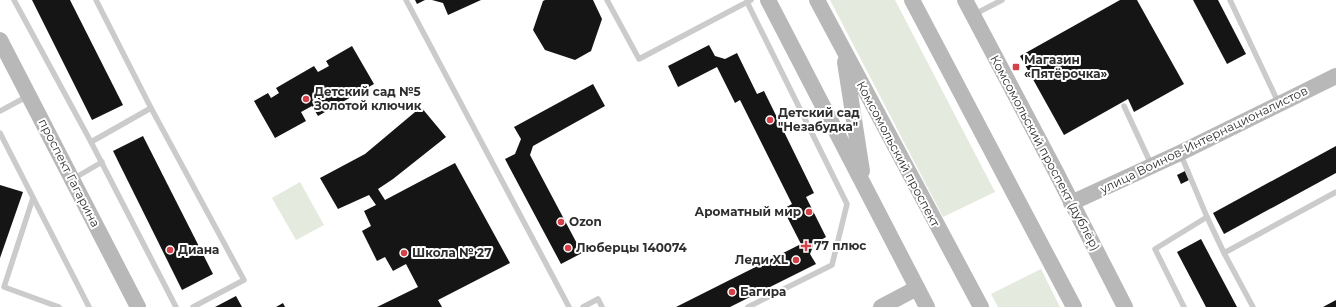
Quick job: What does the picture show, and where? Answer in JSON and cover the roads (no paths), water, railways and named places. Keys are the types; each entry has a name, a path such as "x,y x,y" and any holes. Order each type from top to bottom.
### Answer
{"main road":[{"path":"768,0 927,307"},
{"name":"Комсомольский проспект","path":"817,0 981,307"},
{"path":"912,0 1074,307"},
{"name":"Комсомольский проспект (дублёр)","path":"965,0 1125,307"},
{"name":"проспект Гагарина","path":"0,40 138,307"},
{"path":"843,50 864,186"},
{"name":"улица Воинов-Интернационалистов","path":"1071,203 1180,153 1336,76"},
{"path":"1109,276 1117,307"},
{"path":"881,307 917,288"}],"lane":[{"path":"14,0 92,142 176,307"},
{"path":"96,0 151,108 244,280 192,307"},
{"path":"406,0 569,307"},
{"path":"606,0 639,59 749,1 848,204 832,265 748,307"},
{"path":"973,15 1002,0"},
{"path":"1230,0 1279,104"},
{"path":"0,111 29,96"},
{"path":"1124,106 1152,166"},
{"path":"92,142 151,108"},
{"path":"0,133 89,307"},
{"path":"1180,153 1224,253 1253,307"},
{"path":"72,179 102,162"},
{"path":"1224,253 1336,192"},
{"path":"33,198 4,286 58,307"},
{"path":"1184,307 1154,249 1207,217"},
{"path":"584,307 598,299 602,307"}],"place":[{"name":"Магазин «Пятёрочка»","path":"1016,67"},
{"name":"Детский сад №5 Золотой ключик","path":"306,99"},
{"name":"Детский сад \"Незабудка\"","path":"770,120"},
{"name":"Ароматный мир","path":"809,212"},
{"name":"Ozon","path":"561,222"},
{"name":"77 плюс","path":"806,246"},
{"name":"Люберцы 140074","path":"568,248"},
{"name":"Диана","path":"170,250"},
{"name":"Школа № 27","path":"404,253"},
{"name":"Леди XL","path":"796,260"},
{"name":"Багира","path":"732,292"}]}
